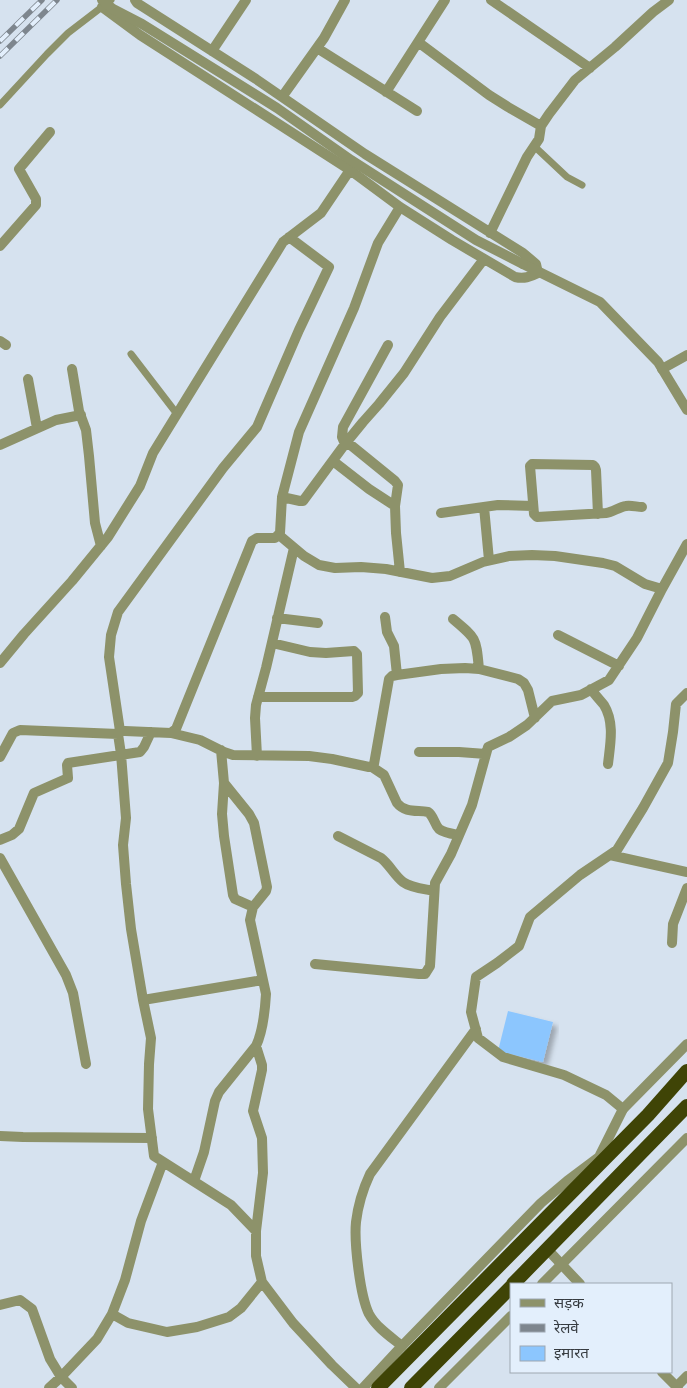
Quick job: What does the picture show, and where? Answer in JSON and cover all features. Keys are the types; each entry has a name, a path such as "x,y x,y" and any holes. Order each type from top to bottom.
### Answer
{"highway":[{"path":"378,1388 648,1115 687,1071"},
{"path":"515,1283 687,1106"},
{"path":"411,1388 510,1288"}],"street":[{"path":"135,0 256,79 365,154 531,259 536,264 538,273"},
{"path":"212,52 246,0"},
{"path":"282,97 324,38 345,0"},
{"path":"386,92 445,0"},
{"path":"491,0 590,68"},
{"path":"490,233 527,157 539,139 541,126 575,80 669,0"},
{"path":"102,4 140,35 350,170 400,207 515,276 522,278 538,273"},
{"path":"102,4 142,24 277,108 351,160 468,235 538,273 600,302 658,362 687,410"},
{"path":"418,42 489,95 541,126"},
{"path":"317,48 418,112"},
{"path":"0,246 36,205 36,199 19,169 50,132"},
{"path":"0,663 102,546 140,486 153,453 283,242 321,213 350,170"},
{"path":"170,733 176,729 252,541 257,538 275,538 279,535 282,496 299,432 354,308 378,243 400,207"},
{"path":"256,1231 232,1205 154,1156 148,1109 151,1038 131,928 126,884 123,846 126,818 119,732 109,657 111,635 118,612 223,468 257,427 299,330 329,267 289,237"},
{"path":"282,496 300,502 303,501 346,443 404,373 440,317 484,258"},
{"path":"388,344 343,427 342,437 346,443 398,485 395,506 400,572"},
{"path":"662,369 687,355"},
{"path":"72,369 81,416 86,430 95,523 102,546"},
{"path":"28,379 37,428"},
{"path":"0,445 56,420 81,416"},
{"path":"333,461 369,489 395,506"},
{"path":"598,514 596,470 593,465 532,464 530,466 534,514 538,517 598,514 612,512 627,505 642,507"},
{"path":"441,512 498,505 533,506"},
{"path":"484,507 489,560"},
{"path":"279,535 304,556 319,565 335,568 361,567 432,578 450,576 489,560 532,554 603,563 623,570 648,586 662,589"},
{"path":"316,964 419,974 425,974 429,970 435,883 472,805 488,746 509,737 527,725 552,701 581,695 609,680 637,638 687,544"},
{"path":"256,756 255,718 258,697 294,548"},
{"path":"385,617 387,632 394,646 397,675"},
{"path":"277,618 318,623"},
{"path":"453,619 470,632 473,637 476,643 479,669"},
{"path":"558,635 619,666"},
{"path":"258,697 352,697 356,696 358,692 357,654 354,650 326,653 310,652 272,644"},
{"path":"372,767 389,679 392,676 441,669 479,669 518,679 528,690 534,718"},
{"path":"591,690 605,706 610,719 612,731 608,764"},
{"path":"623,1109 606,1095 564,1075 502,1056 478,1038 471,1012 476,977 519,946 530,917 580,875 617,850 668,763 676,704 687,693"},
{"path":"0,757 13,733 20,730 170,733 200,740 233,755 309,756 332,759 372,767 384,775 400,807 404,810 428,812 438,828 459,835"},
{"path":"0,840 12,835 19,829 34,793 68,778 68,764 140,752 151,732"},
{"path":"221,750 224,783 222,814 232,895 235,900 253,907"},
{"path":"419,752 486,754"},
{"path":"194,1181 204,1152 215,1101 219,1092 256,1046 260,1038 266,1003 266,994 250,920 253,907 267,887 257,832 249,814 224,783"},
{"path":"338,836 381,858 401,881 406,884 434,891"},
{"path":"610,855 684,872 687,882"},
{"path":"0,858 66,975 73,993 86,1064"},
{"path":"672,942 673,924 687,888"},
{"path":"143,1000 263,980"},
{"path":"402,1346 379,1327 369,1314 361,1290 356,1223 362,1192 370,1174 476,1029"},
{"path":"592,1172 623,1109 687,1044"},
{"path":"256,1046 262,1065 253,1111 262,1138 264,1173 256,1231 256,1256 262,1282 293,1323 356,1388"},
{"path":"0,1136 152,1138"},
{"path":"543,1283 687,1138"},
{"path":"363,1388 542,1203 599,1157"},
{"path":"49,1388 97,1339 112,1314 125,1280 141,1221 163,1162"},
{"path":"548,1250 579,1283"},
{"path":"112,1314 128,1323 167,1332 197,1327 229,1317 241,1308 262,1282"},
{"path":"0,1305 20,1300 32,1309 50,1359 61,1377 72,1388"},
{"path":"439,1388 510,1317"},
{"path":"663,1373 677,1387 687,1376"}],"lane":[{"path":"0,105 68,33 102,4 111,0"},
{"path":"534,146 567,178 582,185"},
{"path":"131,354 177,414"}],"building":[{"path":"508,1011 553,1022 543,1062 498,1051"}],"railway":[{"path":"0,41 42,0"},
{"path":"0,56 57,0"}]}
